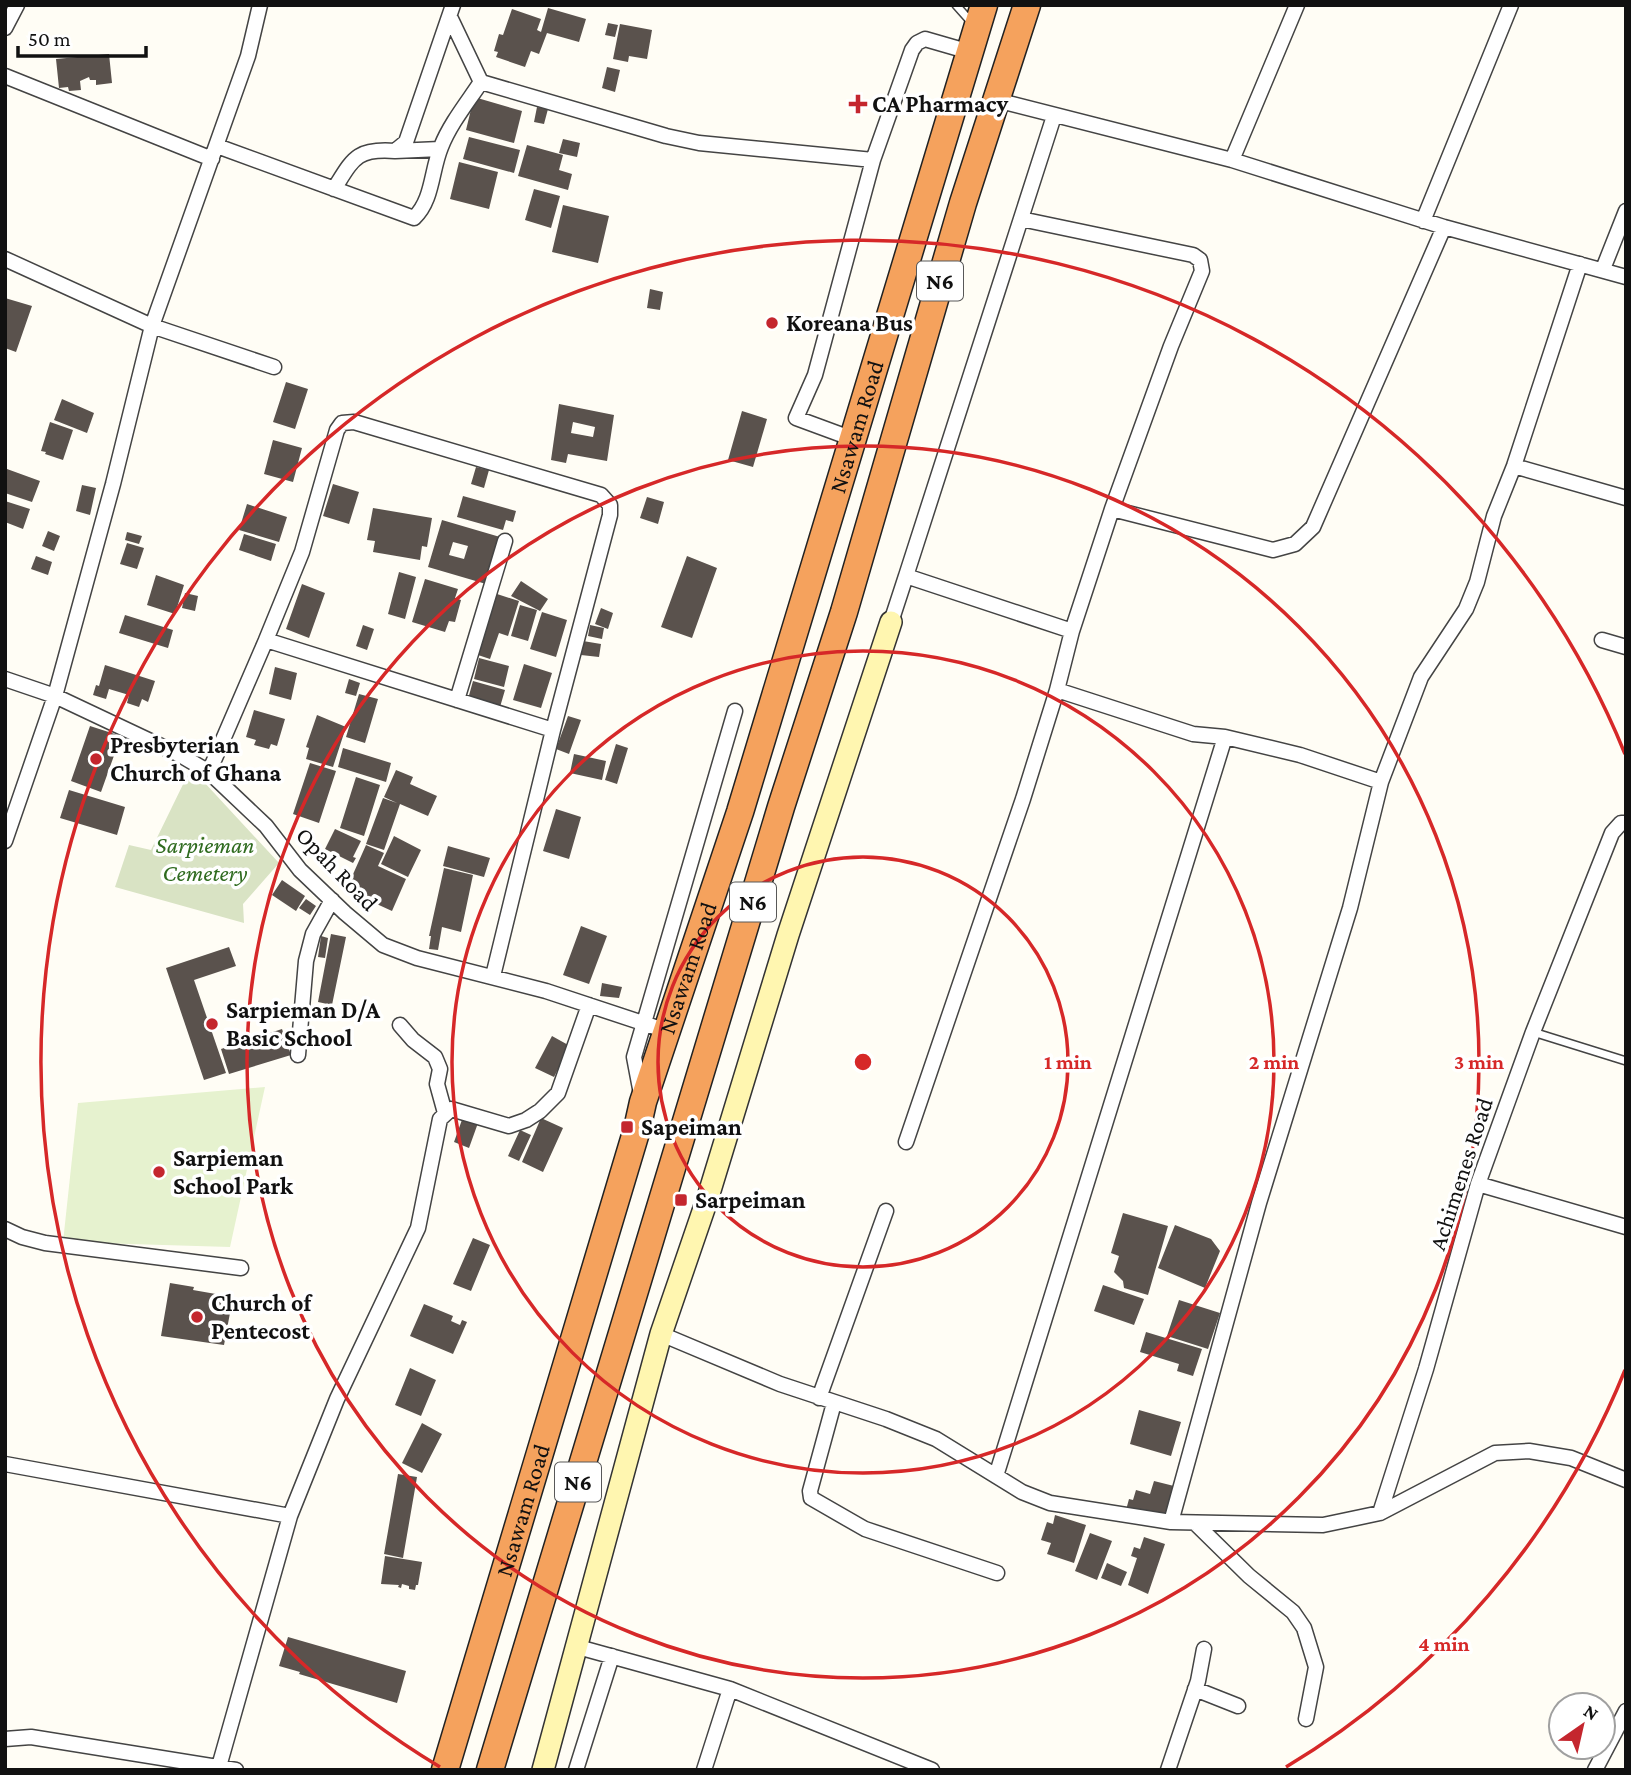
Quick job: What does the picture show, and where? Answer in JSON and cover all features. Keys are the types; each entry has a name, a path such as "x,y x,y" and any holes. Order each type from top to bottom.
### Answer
{"highway":[{"name":"Nsawam Road","path":"490,1770 781,807 844,612 959,216 1027,5"},
{"name":"Nsawam Road","path":"445,1770 637,1129 656,1028 740,811 977,28"}],"main road":[{"path":"543,1770 661,1334 708,1197 788,935 891,622"}],"street":[{"path":"5,28 17,5"},
{"path":"5,841 55,696 113,484 152,326 248,56 260,5"},
{"path":"1233,160 1297,5"},
{"path":"1423,221 1511,5"},
{"path":"451,11 481,82"},
{"path":"395,150 406,142 451,11"},
{"path":"853,439 796,418 815,375 873,160 912,50 917,43 977,28"},
{"path":"5,76 214,152 334,189 414,218 424,209 440,149 451,127 481,82"},
{"path":"481,82 666,136 699,143 873,160"},
{"path":"996,100 1233,160 1444,228 1626,276"},
{"path":"891,622 1054,116"},
{"path":"334,189 354,157 376,149 440,149"},
{"path":"1603,269 1626,211"},
{"path":"906,1142 1023,799 1057,690 1072,631 1112,509 1171,346 1202,271 1200,260 1193,255 1021,219"},
{"path":"1112,509 1273,550 1295,544 1313,527 1444,228"},
{"path":"5,258 152,326 274,367"},
{"path":"1171,1522 1259,1203 1350,908 1381,782 1421,677 1466,609 1474,591 1494,516 1514,466 1580,264"},
{"path":"209,772 302,552 337,430 342,423 354,422 601,495 610,505 610,515 553,730 493,976"},
{"path":"1514,466 1626,498"},
{"path":"457,700 505,541"},
{"path":"906,576 1072,631"},
{"path":"266,640 553,730"},
{"path":"1602,640 1626,647"},
{"name":"Opah Road","path":"5,679 55,696 180,755 209,772 266,826 300,870 383,944 417,958 493,976 656,1028"},
{"path":"1057,690 1193,734 1225,737 1300,755 1381,782"},
{"path":"656,1028 735,711"},
{"path":"996,1476 1225,737"},
{"name":"Achimenes Road","path":"1380,1513 1426,1369 1478,1184 1533,1032 1612,833 1621,822 1626,822"},
{"path":"298,1055 306,961 313,934 332,900"},
{"path":"218,1768 289,1516 337,1399 418,1228 440,1119 451,1109 509,1126 540,1111 558,1093 589,1005"},
{"path":"400,1025 413,1040 435,1057 440,1069 437,1084 445,1113"},
{"path":"1478,1184 1626,1227"},
{"path":"819,1398 886,1211"},
{"path":"5,1229 45,1243 241,1268"},
{"path":"661,1334 780,1384 886,1419 936,1439 1022,1492 1050,1503 1171,1522 1323,1525 1380,1513 1495,1453 1529,1451 1571,1458 1626,1479"},
{"path":"834,1404 810,1491 811,1498 865,1529 997,1573"},
{"path":"5,1464 289,1516"},
{"path":"1195,1523 1249,1576 1293,1612 1304,1628 1316,1667 1306,1719"},
{"path":"578,1647 730,1689 933,1770"},
{"path":"1168,1770 1195,1689 1204,1649"},
{"path":"576,1770 612,1656"},
{"path":"704,1770 730,1689"},
{"path":"1195,1689 1238,1706"},
{"path":"1594,1770 1626,1711"},
{"path":"5,1739 31,1737 236,1770"}],"lane":[{"path":"956,5 977,28"},
{"path":"1533,1032 1626,1060"}],"green space":[{"name":"Sarpieman Cemetery","path":"191,768 279,863 243,904 244,923 115,887 129,845 151,850"},
{"name":"Sarpieman School Park","path":"265,1087 230,1247 63,1242 78,1103"}],"building":[{"path":"548,8 586,19 579,42 547,33 539,54 531,51 525,67 496,57 498,52 494,51 499,34 503,35 512,9 541,19 537,30 541,32"},
{"path":"608,23 618,25 615,37 605,35"},
{"path":"620,24 652,30 647,59 629,56 628,62 613,59"},
{"path":"109,54 112,83 96,85 96,80 90,80 89,77 80,81 81,90 59,88 56,59"},
{"path":"607,67 620,70 615,92 602,88"},
{"path":"474,97 522,111 514,143 466,130"},
{"path":"537,107 548,109 544,124 534,122"},
{"path":"469,137 520,150 514,173 463,159"},
{"path":"563,139 580,143 577,157 559,153"},
{"path":"527,145 563,155 559,170 572,174 568,190 518,176"},
{"path":"459,162 498,172 489,209 450,199"},
{"path":"534,189 560,196 551,228 525,220"},
{"path":"563,205 609,216 598,263 552,252"},
{"path":"650,289 663,292 660,310 647,308"},
{"path":"5,298 32,306 16,352 5,348"},
{"path":"286,382 308,389 295,429 273,422"},
{"path":"62,399 94,413 87,433 54,420"},
{"path":"559,404 614,415 607,461 568,454 566,463 551,460","holes":["573,422 595,427 593,437 571,433"]},
{"path":"742,411 767,419 753,467 728,460"},
{"path":"50,422 73,430 63,460 41,451"},
{"path":"273,440 302,448 293,482 264,474"},
{"path":"476,467 489,470 484,488 471,484"},
{"path":"7,469 40,481 32,502 5,493"},
{"path":"333,484 359,492 349,524 323,516"},
{"path":"82,485 96,488 90,515 76,511"},
{"path":"463,496 516,511 513,522 506,520 503,530 457,517"},
{"path":"647,497 664,502 658,524 640,518"},
{"path":"5,501 30,509 23,529 5,522"},
{"path":"247,504 287,517 279,542 239,530"},
{"path":"373,508 432,518 427,547 422,546 420,560 373,552 375,541 367,540"},
{"path":"442,520 500,537 486,584 428,567","holes":["453,542 468,546 464,559 449,555"]},
{"path":"48,531 60,536 54,551 42,546"},
{"path":"127,532 142,536 139,544 125,540"},
{"path":"244,534 276,544 271,561 239,550"},
{"path":"127,543 144,548 137,569 120,564"},
{"path":"36,556 52,562 48,575 31,569"},
{"path":"687,556 717,568 692,638 661,627"},
{"path":"399,572 416,577 405,619 388,614"},
{"path":"156,575 184,585 175,614 147,605"},
{"path":"425,579 458,589 455,598 461,600 455,622 449,621 445,632 412,622"},
{"path":"521,581 548,599 540,611 511,596"},
{"path":"302,584 325,593 309,638 286,629"},
{"path":"185,593 198,596 195,611 182,608"},
{"path":"497,594 519,601 508,636 499,633 490,659 478,655"},
{"path":"520,605 537,610 528,641 511,636"},
{"path":"601,608 613,613 608,629 595,624"},
{"path":"542,612 567,620 556,657 530,649"},
{"path":"125,615 173,630 168,648 119,633"},
{"path":"363,625 374,629 367,650 356,646"},
{"path":"590,625 604,628 602,639 588,636"},
{"path":"583,641 601,644 599,657 581,655"},
{"path":"479,658 509,666 504,687 474,679"},
{"path":"524,664 552,673 541,708 513,700"},
{"path":"105,665 155,681 148,702 142,699 139,707 127,703 129,695 109,689 106,699 93,695 96,685 99,686"},
{"path":"275,667 297,673 291,700 269,694"},
{"path":"349,679 360,683 356,696 345,693"},
{"path":"473,681 505,690 500,707 468,699"},
{"path":"359,694 378,699 365,743 346,737"},
{"path":"254,710 285,719 277,746 271,744 269,749 254,745 256,740 246,737"},
{"path":"317,715 346,727 333,767 306,759 309,748 306,747"},
{"path":"568,716 581,720 569,754 556,749"},
{"name":"Presbyterian Church of Ghana","path":"90,726 121,736 101,792 71,781"},
{"path":"616,744 628,748 617,784 605,780"},
{"path":"343,748 391,763 386,782 338,767"},
{"path":"574,754 606,761 602,780 570,773"},
{"path":"310,763 336,771 319,823 293,814"},
{"path":"396,770 413,777 410,784 437,796 428,816 400,804 384,850 366,844 383,798 397,803 384,797"},
{"path":"356,777 380,785 364,836 340,828"},
{"path":"69,790 125,807 117,835 60,818"},
{"path":"556,809 581,817 569,859 543,851"},
{"path":"335,829 361,841 353,863 325,849"},
{"path":"394,836 421,850 408,877 381,864"},
{"path":"366,845 384,853 378,866 406,879 392,911 346,890"},
{"path":"448,846 490,858 484,877 443,866"},
{"path":"444,868 473,875 461,932 442,927 438,950 429,949 429,936"},
{"path":"282,880 305,896 296,911 272,895"},
{"path":"306,899 316,906 310,915 299,908"},
{"path":"581,926 607,936 589,984 563,975"},
{"path":"331,934 346,937 332,1005 318,1002"},
{"path":"321,936 328,938 325,958 318,957"},
{"path":"229,947 236,966 194,980 226,1073 204,1080 166,968"},
{"path":"602,983 622,987 619,998 600,996"},
{"path":"282,1029 291,1055 229,1074 221,1049"},
{"path":"552,1036 570,1046 554,1077 535,1068"},
{"path":"463,1117 478,1123 469,1148 454,1142"},
{"path":"541,1118 563,1128 543,1172 522,1162"},
{"path":"520,1130 531,1135 519,1161 508,1156"},
{"path":"1123,1213 1168,1226 1148,1295 1124,1288 1123,1281 1114,1272 1119,1256 1111,1253"},
{"path":"1175,1225 1211,1239 1220,1251 1205,1288 1158,1268"},
{"path":"473,1238 490,1245 471,1291 453,1284"},
{"name":"Church of Pentecost","path":"170,1283 233,1297 224,1345 161,1336"},
{"path":"1103,1285 1144,1299 1134,1325 1094,1311"},
{"path":"1179,1300 1220,1313 1208,1349 1167,1336"},
{"path":"424,1304 453,1316 451,1321 460,1325 462,1320 467,1322 453,1354 410,1336"},
{"path":"1146,1332 1202,1349 1193,1376 1177,1371 1179,1364 1140,1352"},
{"path":"410,1368 436,1380 421,1416 395,1405"},
{"path":"1139,1410 1181,1422 1171,1456 1130,1444"},
{"path":"422,1423 442,1434 422,1473 402,1463"},
{"path":"398,1474 417,1477 403,1558 384,1554"},
{"path":"1154,1481 1174,1486 1165,1520 1126,1510 1129,1499 1133,1500 1136,1490 1150,1494"},
{"path":"1055,1515 1086,1525 1074,1563 1047,1554 1051,1543 1041,1540 1047,1522 1053,1524"},
{"path":"1090,1533 1112,1541 1097,1580 1075,1571"},
{"path":"1144,1537 1165,1544 1148,1594 1128,1585 1137,1558 1131,1556 1134,1547 1140,1549"},
{"path":"385,1556 422,1562 415,1590 402,1584 401,1588 399,1585 381,1584"},
{"path":"1107,1563 1127,1572 1121,1586 1101,1578"},
{"path":"288,1637 406,1671 397,1703 279,1666"}],"place":[{"name":"CA Pharmacy","path":"858,104"},
{"name":"Koreana Bus","path":"772,323"},
{"name":"Presbyterian Church of Ghana","path":"96,759"},
{"name":"Sarpieman D/A Basic School","path":"212,1024"},
{"name":"Sapeiman","path":"627,1127"},
{"name":"Sarpieman School Park","path":"159,1172"},
{"name":"Sarpeiman","path":"681,1200"},
{"name":"Church of Pentecost","path":"197,1317"}]}
